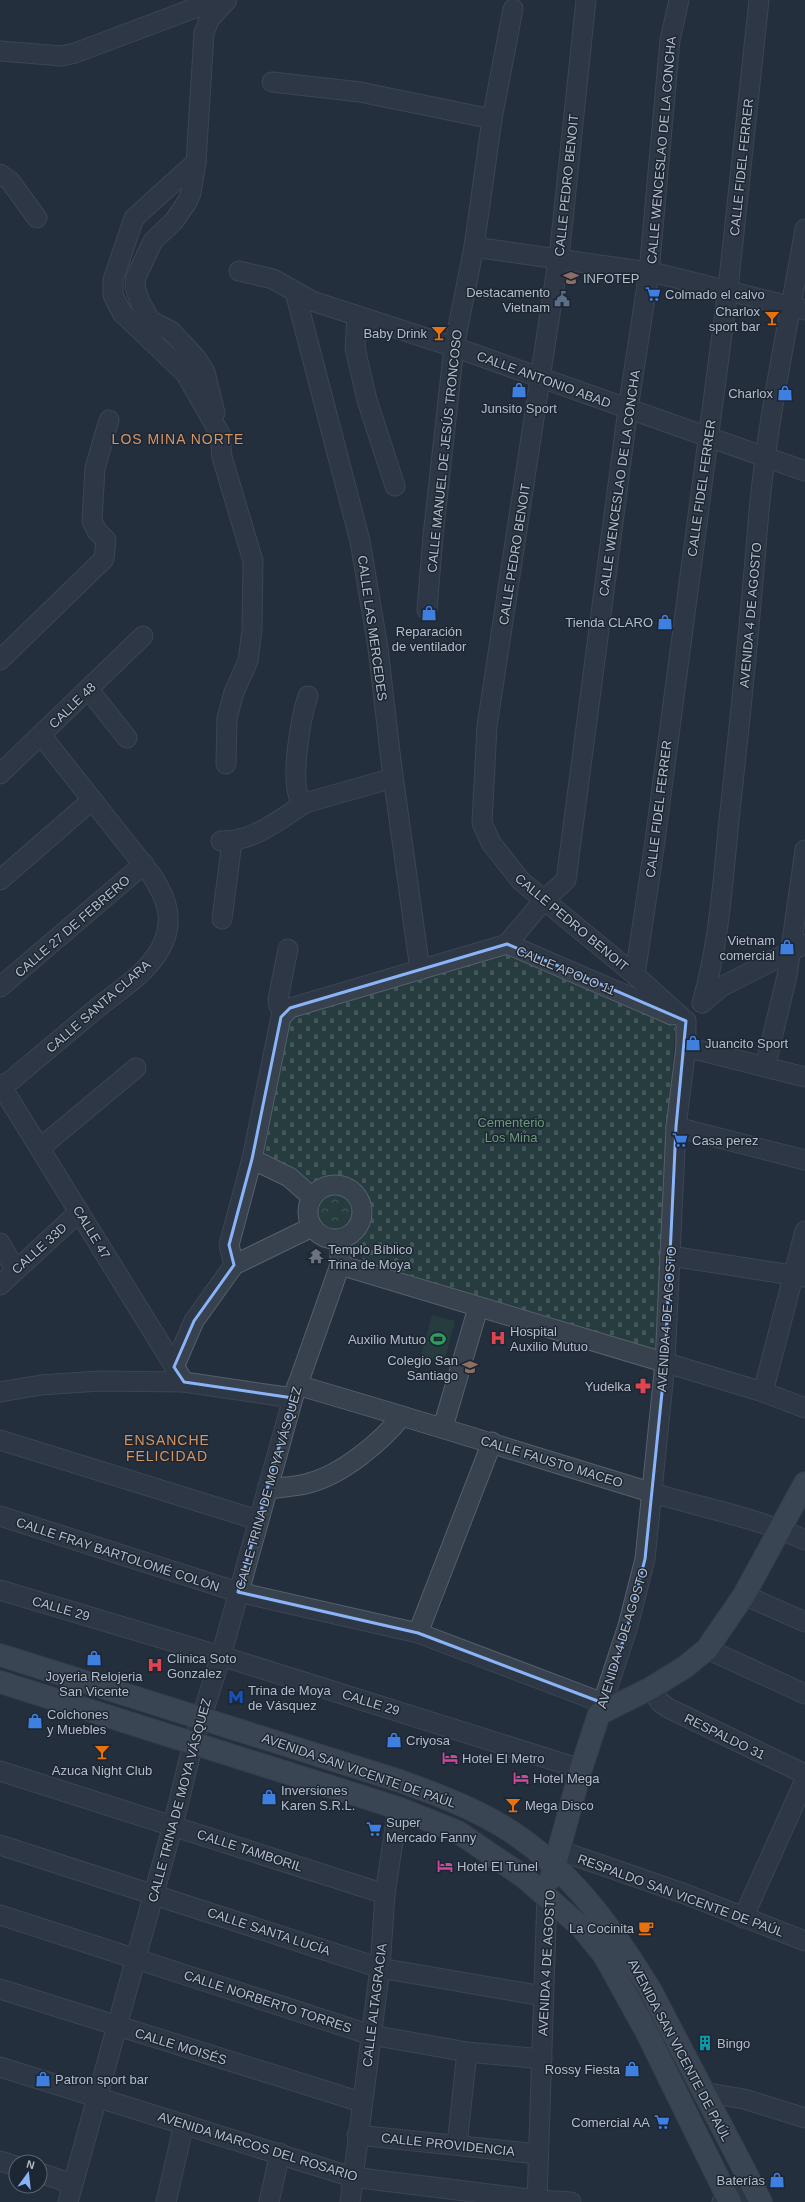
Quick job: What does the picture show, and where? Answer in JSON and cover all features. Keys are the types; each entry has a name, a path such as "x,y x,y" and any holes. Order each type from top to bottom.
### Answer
{"main road":[{"path":"601,1709 651,1688 685,1667 707,1650 744,1595 805,1483"},
{"name":"AVENIDA SAN VICENTE DE PAÚL","path":"0,1655 446,1798 488,1818 556,1858 595,1908 634,1963 651,1991 758,2196"},
{"name":"AVENIDA SAN VICENTE DE PAÚL","path":"0,1682 398,1808 458,1832 524,1877 547,1895 581,1927 604,1955 646,2031 727,2201"},
{"name":"AVENIDA 4 DE AGOSTO","path":"547,1895 581,1769 601,1709"}],"street":[{"path":"0,51 62,56 75,53 197,7 223,0"},
{"path":"226,764 227,718 234,692 248,661 251,638 253,561 222,457 220,434 204,372 196,358 171,331 151,320 140,302 135,287 136,277 153,241 174,221 187,202 191,193 196,162 204,33 209,20 227,0"},
{"name":"CALLE PEDRO BENOIT","path":"586,0 558,258 542,378 487,726 481,810 482,823 491,843 521,881 543,901 635,975 686,1021"},
{"name":"CALLE WENCESLAO DE LA CONCHA","path":"507,944 543,901 566,880 628,409 649,272 670,40 679,0"},
{"name":"CALLE FIDEL FERRER","path":"635,975 654,848 728,290 759,0"},
{"name":"CALLE MANUEL DE JESÚS TRONCOSO","path":"427,610 433,536 454,348 474,247 492,119 513,9"},
{"path":"272,82 360,92 492,119"},
{"path":"196,162 134,218 113,280 113,295 122,313 186,374 220,434"},
{"path":"3,183 37,218"},
{"name":"AVENIDA 4 DE AGOSTO","path":"702,1003 711,974 720,904 747,664 765,456 775,388 798,308 805,229"},
{"path":"474,247 649,272 798,308"},
{"name":"CALLE ANTONIO ABAD","path":"239,271 273,279 312,300 542,378 805,471"},
{"name":"CALLE LAS MERCEDES","path":"295,292 360,541 378,648 393,778 420,970"},
{"path":"357,316 355,348 367,400 395,486"},
{"path":"0,660 104,559 106,540 97,531 92,521 95,468 109,420"},
{"name":"CALLE 48","path":"4,764 41,735 143,636"},
{"path":"88,690 127,738"},
{"path":"304,803 299,798 297,788 297,761 302,719 308,696"},
{"name":"CALLE SANTA CLARA","path":"1,1086 144,969 164,941 168,912 164,895 144,864 41,735"},
{"path":"222,919 227,842 268,828 304,803 393,778"},
{"path":"0,880 92,800"},
{"path":"765,1067 787,976 797,948 805,850"},
{"name":"CALLE 27 DE FEBRERO","path":"0,987 144,864"},
{"name":"CALLE APOLO 11","path":"285,1012 290,1008 507,944 686,1021"},
{"path":"686,1021 702,1003 721,987 797,948"},
{"path":"234,1265 228,1245 252,1159 282,1017 285,1012 279,1006 278,999 288,949"},
{"name":"AVENIDA 4 DE AGOSTO","path":"601,1709 638,1593 645,1559 665,1363 676,1127 686,1046 686,1021"},
{"path":"686,1046 805,1077"},
{"path":"40,1148 136,1068"},
{"name":"CALLE 47","path":"1,1086 179,1374"},
{"path":"676,1127 805,1160"},
{"path":"252,1159 289,1177 312,1197"},
{"path":"335,1184 352,1190 358,1196 362,1205 360,1222 349,1236 340,1239 325,1237 312,1227 307,1212 312,1197 318,1190 335,1184"},
{"name":"CALLE 33D","path":"0,1285 15,1269 80,1212"},
{"path":"179,1374 194,1321 234,1265 312,1227"},
{"path":"763,1392 800,1275 805,1231"},
{"name":"CALLE TRINA DE MOYA VÁSQUEZ","path":"68,2202 173,1825 200,1718 221,1656 295,1392 340,1265 340,1239"},
{"path":"0,1242 15,1269"},
{"path":"670,1256 800,1275"},
{"path":"340,1265 478,1308 763,1392 805,1408"},
{"path":"443,1427 478,1308"},
{"name":"CALLE FAUSTO MACEO","path":"0,1392 41,1386 179,1374 295,1392 402,1416 443,1427 652,1492 780,1528 805,1540"},
{"path":"267,1489 309,1483 328,1477 379,1441 402,1416"},
{"path":"0,1440 258,1520"},
{"path":"418,1634 492,1442"},
{"name":"CALLE FRAY BARTOLOMÉ COLÓN","path":"0,1516 238,1592 418,1634 601,1709"},
{"name":"CALLE 29","path":"0,1590 221,1656 581,1769"},
{"path":"744,1595 805,1622"},
{"path":"707,1650 805,1694"},
{"name":"RESPALDO 31","path":"651,1688 660,1702 668,1708 805,1774"},
{"name":"CALLE TAMBORIL","path":"0,1771 173,1825 385,1894"},
{"path":"743,1918 805,1780"},
{"name":"CALLE ALTAGRACIA","path":"350,2202 361,2102 380,1968 385,1894 398,1808"},
{"name":"CALLE SANTA LUCÍA","path":"0,1845 380,1968 542,1996"},
{"name":"RESPALDO SAN VICENTE DE PAÚL","path":"556,1858 685,1894 805,1941"},
{"name":"AVENIDA 4 DE AGOSTO","path":"537,2201 542,2059 542,1996 547,1895"},
{"name":"CALLE NORBERTO TORRES","path":"0,1915 371,2035 467,2052 542,2059"},
{"name":"CALLE MOISÉS","path":"0,1989 361,2102"},
{"path":"457,2145 467,2052"},
{"name":"AVENIDA MARCOS DEL ROSARIO","path":"0,2067 97,2099 280,2153 352,2177 537,2201 570,2202"},
{"path":"703,2092 744,2099 805,2118"},
{"path":"166,2202 184,2124"},
{"name":"CALLE PROVIDENCIA","path":"357,2135 538,2154"},
{"path":"269,2202 280,2153"},
{"path":"48,2176 73,2184"},
{"path":"727,2201 758,2196"}],"highlighted area":[{"path":"507,944 686,1021 676,1127 665,1363 645,1559 628,1626 603,1703 418,1633 238,1592 293,1398 184,1382 174,1367 194,1321 234,1265 229,1245 252,1159 281,1017 290,1008"}],"green space":[{"name":"Cementerio Los Mina","path":"506,954 675,1027 655,1351 369,1266 349,1244 362,1235 370,1219 369,1202 359,1187 352,1182 339,1178 326,1180 310,1186 264,1154 291,1016"},
{"path":"335,1187 344,1189 352,1194 357,1202 359,1211 357,1220 352,1228 344,1233 335,1235 326,1233 318,1228 313,1220 311,1211 313,1202 318,1194 326,1189"},
{"name":"Auxilio Mutuo","path":"432,1315 455,1321 444,1362 421,1356"}],"place":[{"name":"INFOTEP","path":"571,278"},
{"name":"Colmado el calvo","path":"653,294"},
{"name":"Destacamento Vietnam","path":"562,299"},
{"name":"Charlox sport bar","path":"772,318"},
{"name":"Baby Drink","path":"439,333"},
{"name":"Junsito Sport","path":"519,390"},
{"name":"Charlox","path":"785,393"},
{"name":"Reparación de ventilador","path":"429,613"},
{"name":"Tienda CLARO","path":"665,622"},
{"name":"Vietnam comercial","path":"787,947"},
{"name":"Juancito Sport","path":"693,1043"},
{"name":"Casa perez","path":"680,1140"},
{"name":"Templo Bíblico Trina de Moya","path":"316,1256"},
{"name":"Hospital Auxilio Mutuo","path":"498,1338"},
{"name":"Auxilio Mutuo","path":"438,1339"},
{"name":"Colegio San Santiago","path":"470,1367"},
{"name":"Yudelka","path":"643,1386"},
{"name":"Joyeria Relojeria San Vicente","path":"94,1658"},
{"name":"Clinica Soto Gonzalez","path":"155,1665"},
{"name":"Trina de Moya de Vásquez","path":"236,1697"},
{"name":"Colchones y Muebles","path":"35,1721"},
{"name":"Criyosa","path":"394,1740"},
{"name":"Azuca Night Club","path":"102,1752"},
{"name":"Hotel El Metro","path":"450,1758"},
{"name":"Hotel Mega","path":"521,1778"},
{"name":"Inversiones Karen S.R.L.","path":"269,1797"},
{"name":"Mega Disco","path":"513,1805"},
{"name":"Super Mercado Fanny","path":"374,1829"},
{"name":"Hotel El Tunel","path":"445,1866"},
{"name":"La Cocinita","path":"646,1928"},
{"name":"Bingo","path":"705,2043"},
{"name":"Rossy Fiesta","path":"632,2069"},
{"name":"Patron sport bar","path":"43,2079"},
{"name":"Comercial AA","path":"662,2122"},
{"name":"Baterías","path":"777,2180"}],"district":[{"name":"LOS MINA NORTE","path":"178,439"},
{"name":"ENSANCHE FELICIDAD","path":"167,1448"}]}
